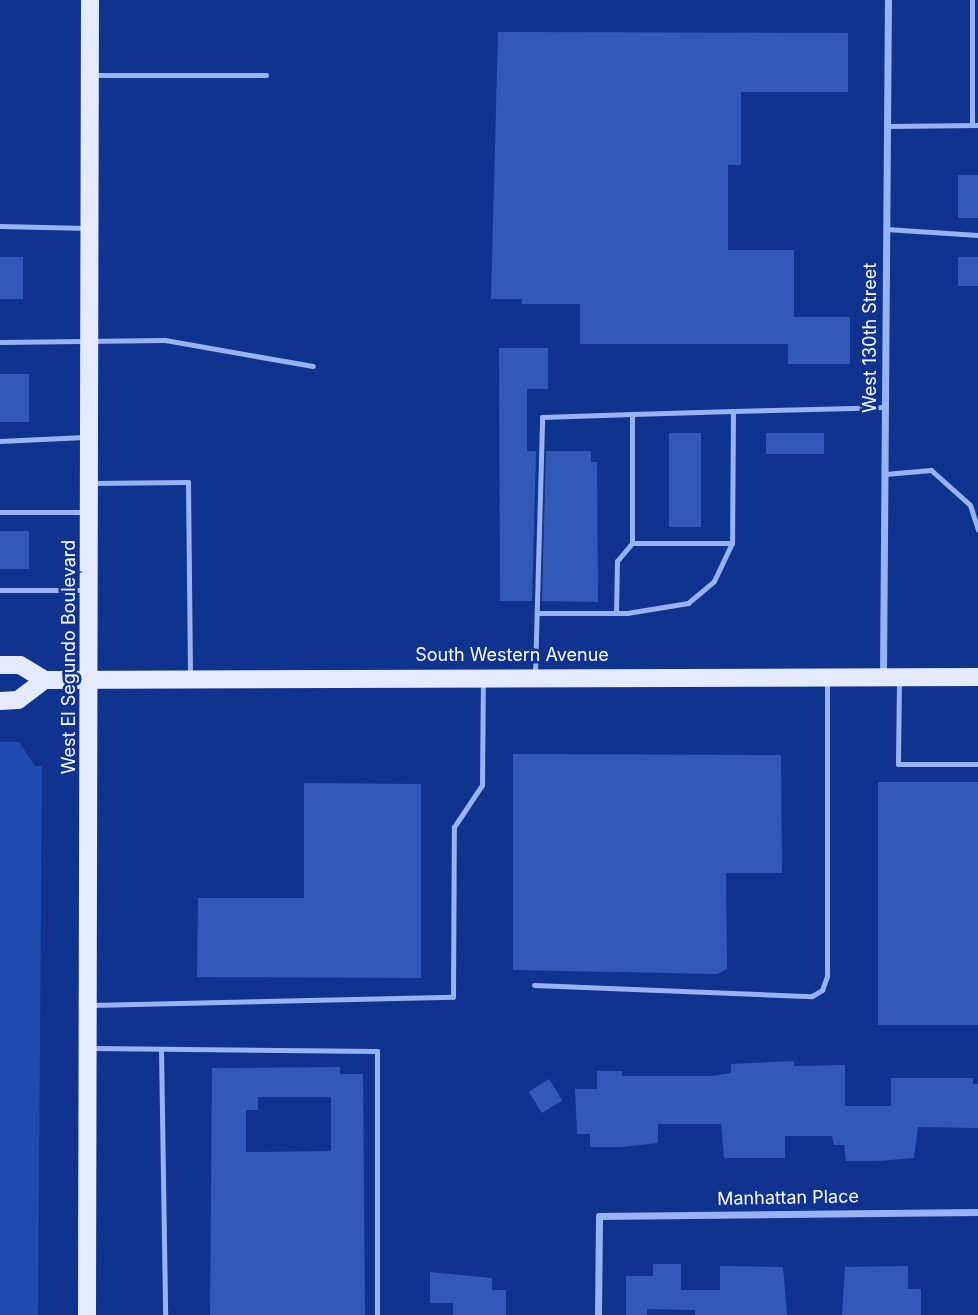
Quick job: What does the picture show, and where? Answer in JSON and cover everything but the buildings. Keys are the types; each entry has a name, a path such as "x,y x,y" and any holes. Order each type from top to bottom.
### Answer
{"main road":[{"name":"West El Segundo Boulevard","path":"87,1315 90,0"},
{"name":"South Western Avenue","path":"0,665 20,665 45,680 483,675 978,677"},
{"path":"0,701 18,700 45,680"}],"street":[{"name":"West 130th Street","path":"888,0 885,474 891,676"},
{"name":"Manhattan Place","path":"598,1315 599,1216 978,1212"}],"lane":[{"path":"887,126 975,125 972,0"},
{"path":"90,75 266,75"},
{"path":"0,226 90,228"},
{"path":"886,229 978,235"},
{"path":"0,342 165,340 313,366"},
{"path":"535,675 542,417 885,407"},
{"path":"537,612 616,612 688,603 714,581 732,543 733,411"},
{"path":"616,612 617,561 632,543 632,414"},
{"path":"0,441 90,437"},
{"path":"885,474 931,470 970,505 978,530"},
{"path":"90,483 188,482 190,680"},
{"path":"0,512 90,512"},
{"path":"632,543 732,543"},
{"path":"0,590 90,590"},
{"path":"88,1005 453,997 454,827 482,785 483,675"},
{"path":"534,985 812,996 822,990 827,976 827,676"},
{"path":"891,676 898,764 978,764"},
{"path":"88,1048 377,1051 377,1315"},
{"path":"161,1049 165,1315"}],"shaded area":[{"path":"0,742 19,742 35,766 42,766 38,1315 0,1315"}]}
